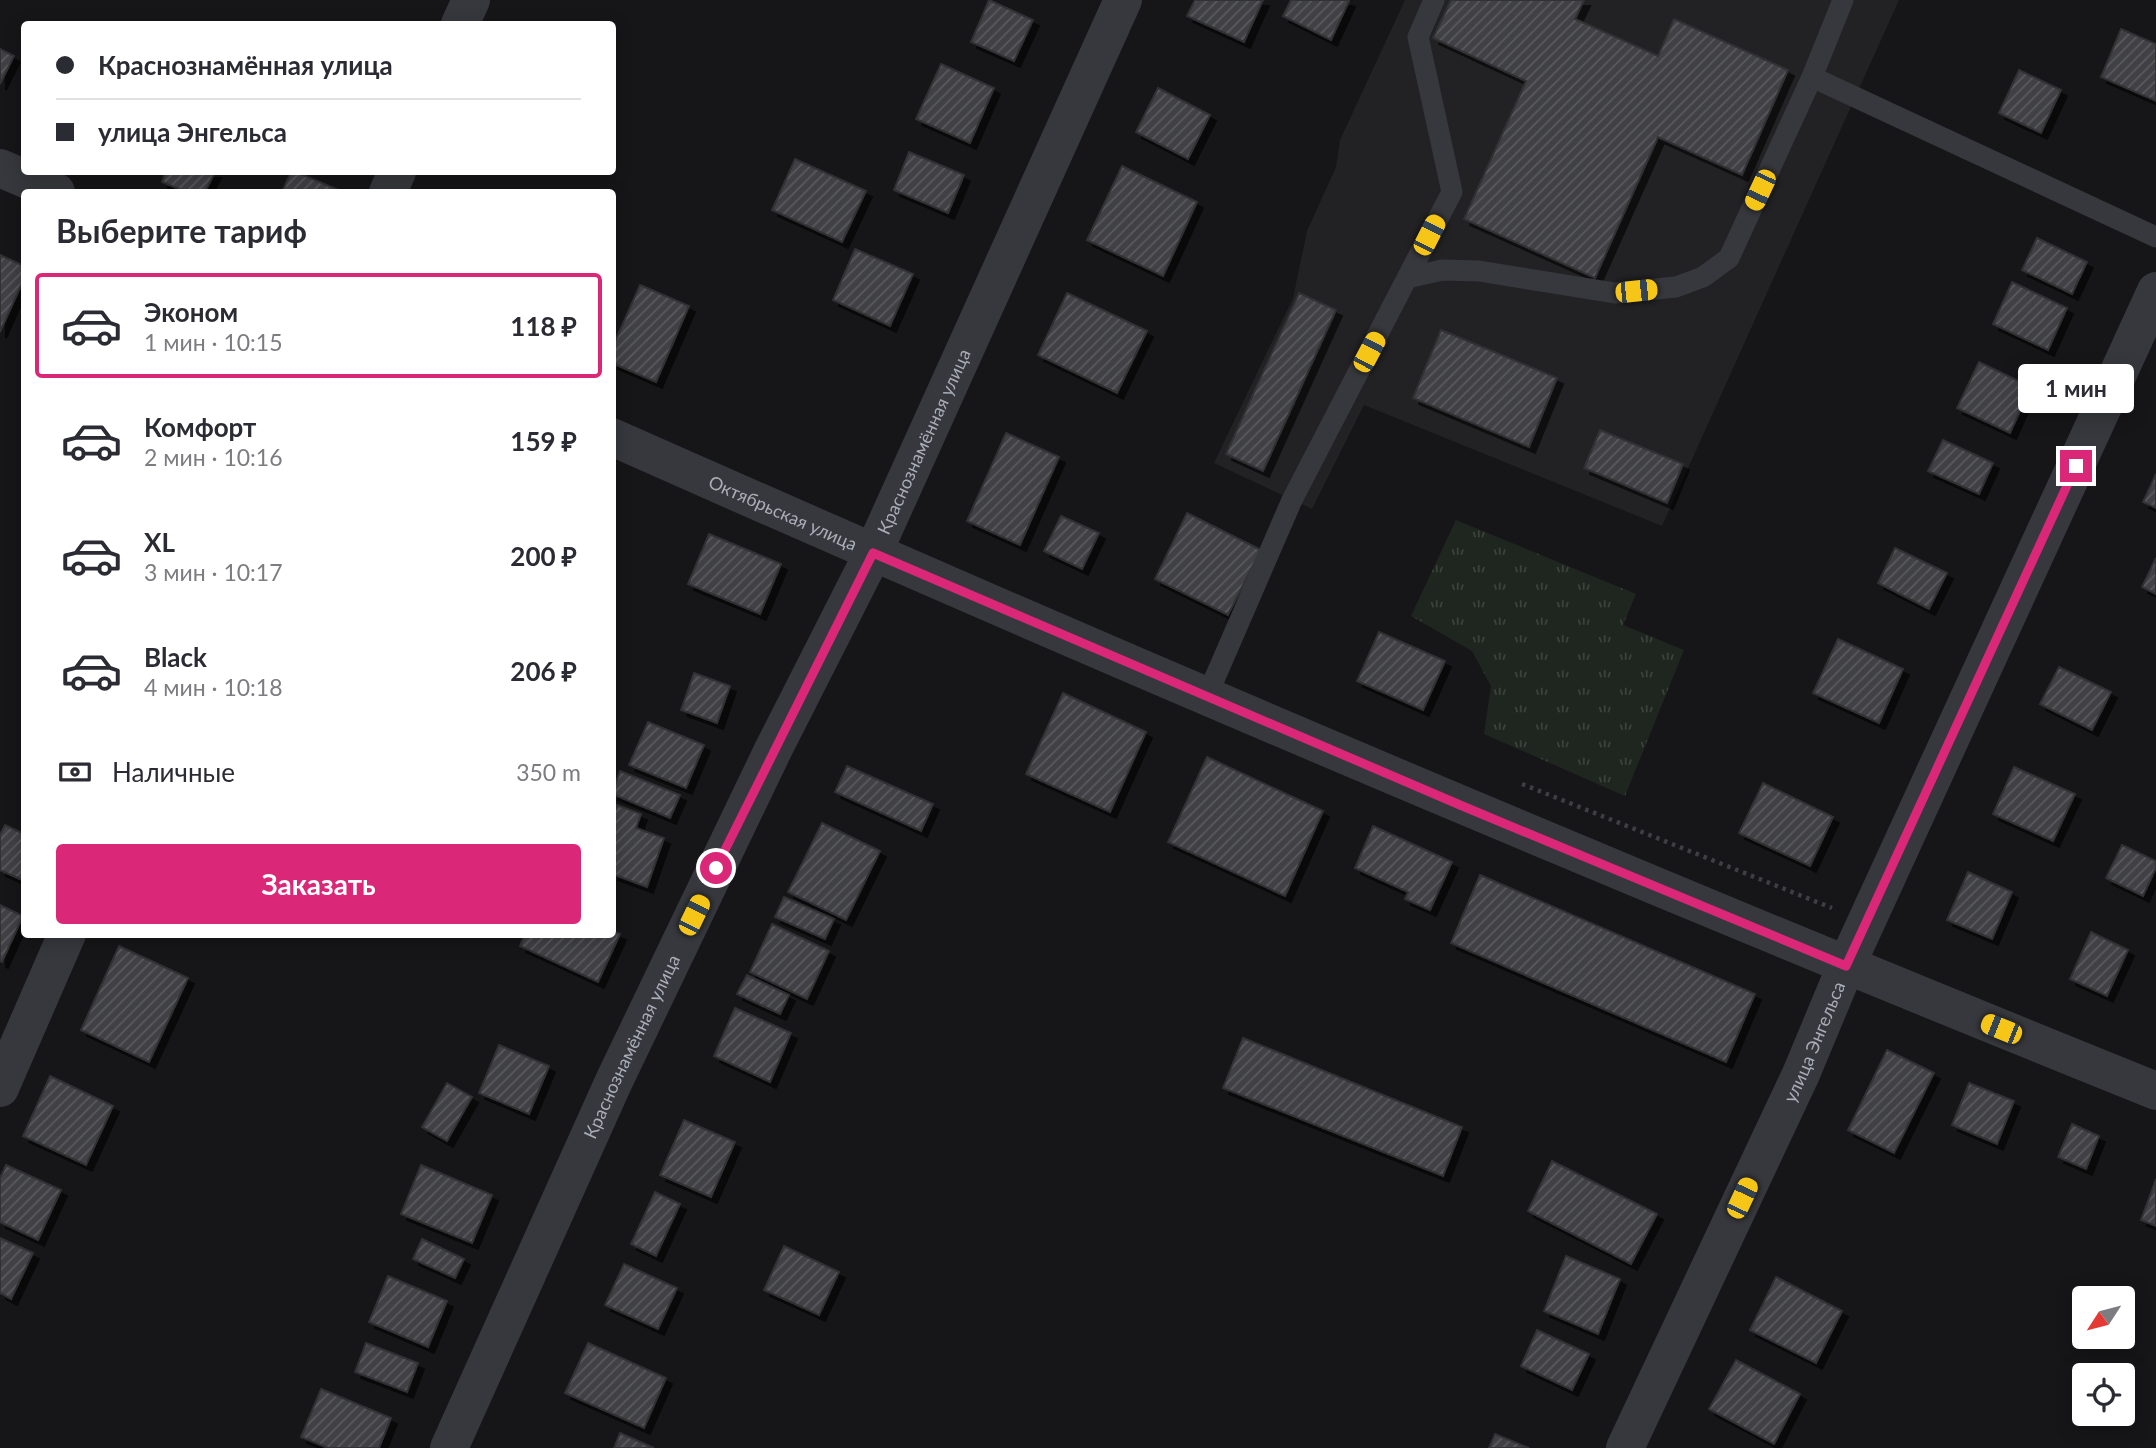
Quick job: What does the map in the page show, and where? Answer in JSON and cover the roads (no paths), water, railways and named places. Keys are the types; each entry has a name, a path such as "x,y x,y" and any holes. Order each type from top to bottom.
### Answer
{"street":[{"path":"461,21 471,0"},
{"name":"Краснознамённая улица","path":"449,1448 614,1081 773,750 873,553 1124,0"},
{"path":"0,168 49,189"},
{"name":"улица Энгельса","path":"1625,1448 1801,1074 1846,966 2156,291"},
{"name":"Октябрьская улица","path":"616,439 873,553 1207,696 1846,966 2156,1091"},
{"path":"0,1088 65,938"}],"lane":[{"path":"1207,696 1292,500 1451,192 1418,37 1434,0"},
{"path":"1407,278 1442,270 1479,271 1615,293 1676,287 1703,277 1729,258 1812,77 1843,0"},
{"path":"1812,77 2156,237"}]}
